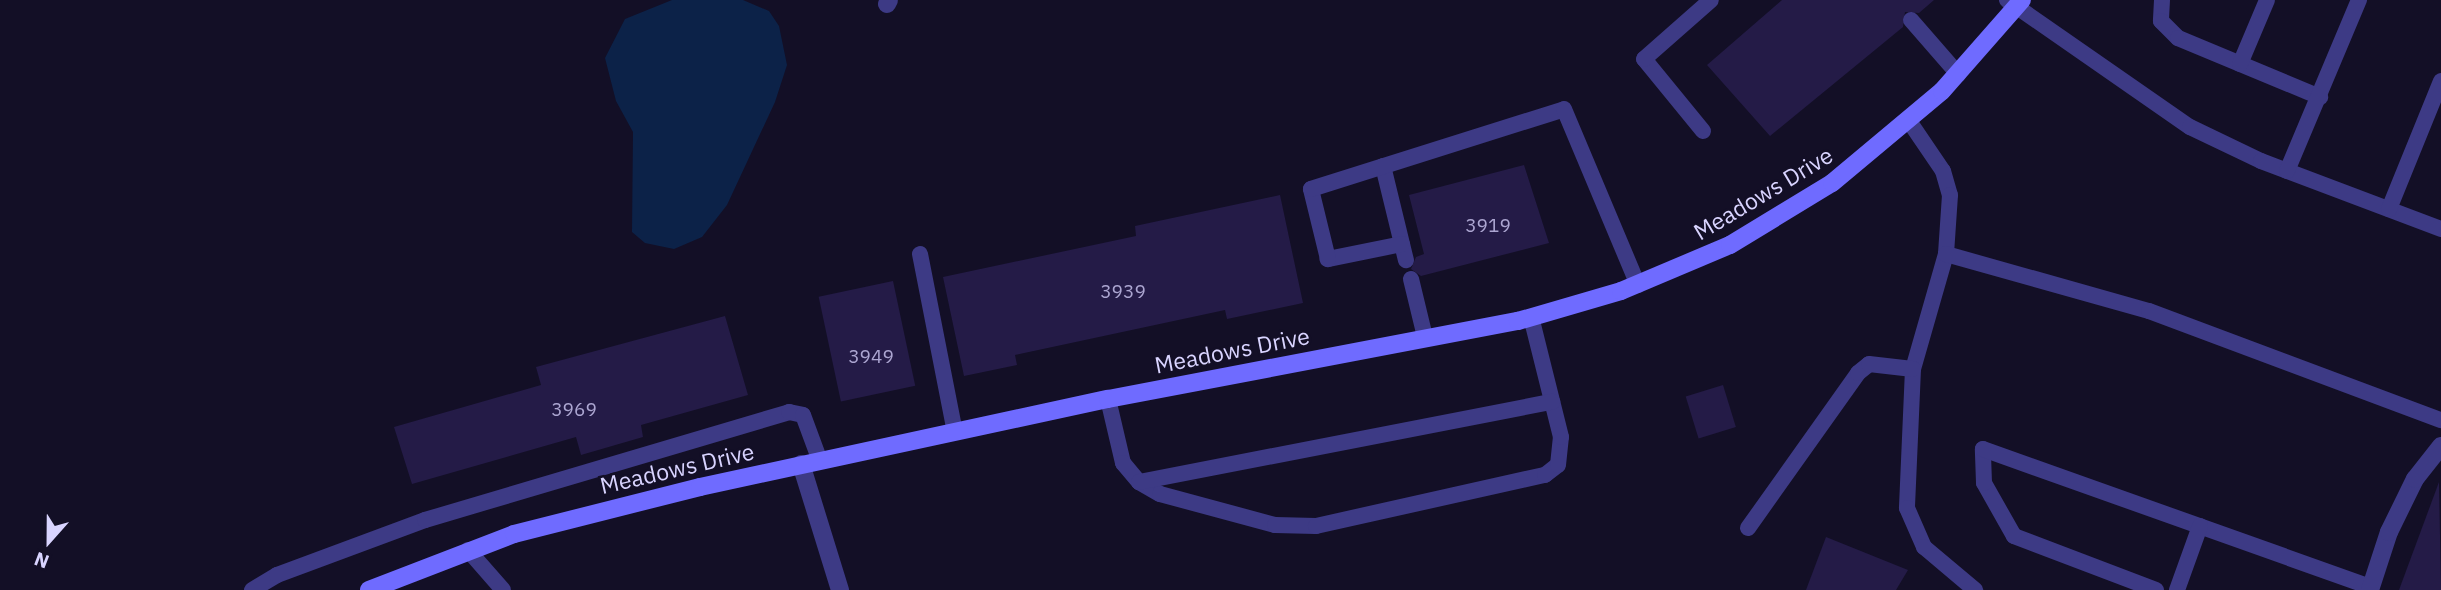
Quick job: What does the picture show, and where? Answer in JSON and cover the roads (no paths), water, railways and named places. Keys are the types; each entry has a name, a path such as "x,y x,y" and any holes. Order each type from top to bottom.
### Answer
{"street":[{"name":"Meadows Drive","path":"369,590 392,585 468,550 593,514 801,464 1108,399 1531,317 1637,285 1762,228 1832,183 1909,121 1958,74 2015,3"},
{"path":"2370,589 2389,532 2415,479 2441,446"},
{"path":"801,464 840,590"}],"lane":[{"path":"1703,131 1644,59 1711,0"},
{"path":"2162,0 2161,21 2178,38 2320,97"},
{"path":"2240,64 2266,0"},
{"path":"2287,171 2359,0"},
{"path":"2015,3 2190,127 2287,171 2441,229"},
{"path":"1911,20 1958,74"},
{"path":"2389,209 2441,81"},
{"path":"1383,166 1404,252 1328,259 1311,189 1383,166 1564,109 1637,285"},
{"path":"1909,121 1942,170 1951,195 1946,254 1913,369 1907,508 1924,547 1975,590"},
{"path":"920,254 954,432"},
{"path":"1946,254 2149,311 2441,420"},
{"path":"1411,279 1425,337"},
{"path":"1108,399 1123,463 1139,482 1160,495 1275,525 1316,526 1545,475 1558,465 1562,452 1531,317"},
{"path":"1748,528 1858,373 1869,364 1913,369"},
{"path":"1139,482 1552,402"},
{"path":"252,590 277,575 425,520 789,412 803,415 820,461"},
{"path":"2156,590 2014,536 1984,483 1983,449 2370,589"},
{"path":"2177,590 2200,526"},
{"path":"468,550 503,590"}],"water":[{"path":"672,0 743,0 769,11 779,26 787,65 775,102 727,205 702,237 674,249 645,243 632,232 633,132 616,101 605,58 625,19"}]}
